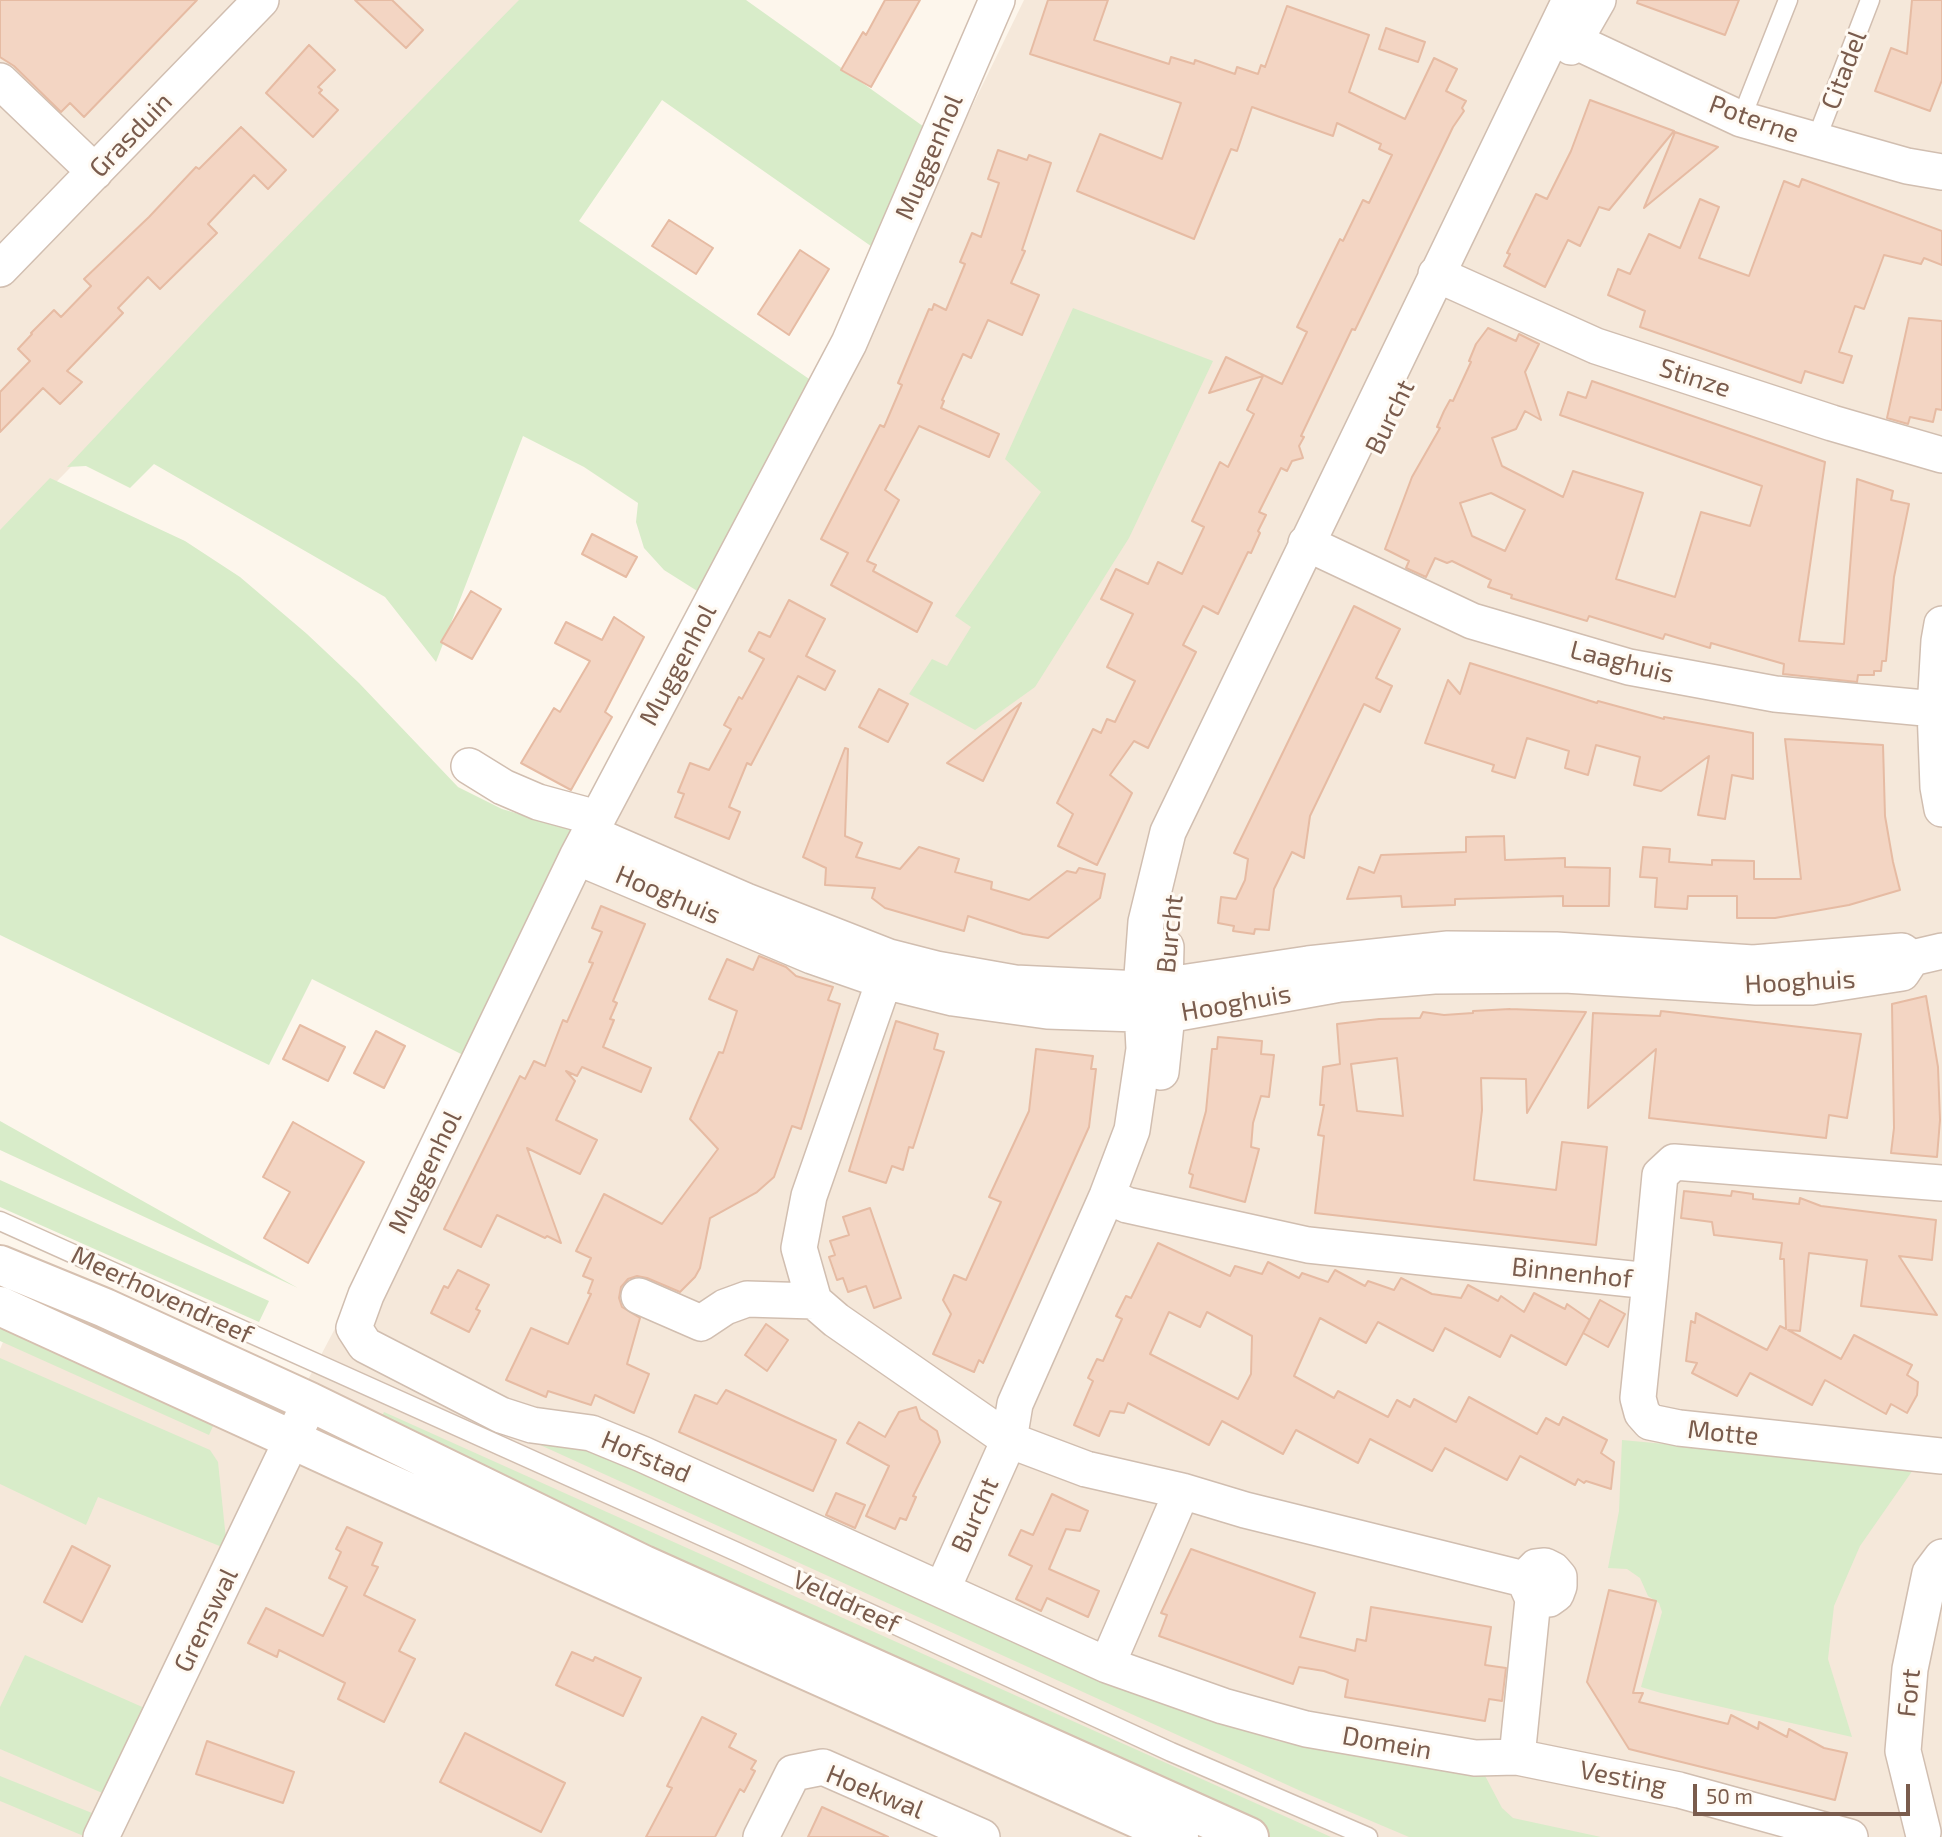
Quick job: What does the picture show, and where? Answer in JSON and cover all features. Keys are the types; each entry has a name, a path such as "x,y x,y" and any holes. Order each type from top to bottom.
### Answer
{"main road":[{"name":"Meerhovendreef","path":"0,1265 105,1308 310,1402"},
{"path":"0,1306 292,1440 1179,1837"},
{"name":"Velddreef","path":"310,1402 645,1565 1249,1837"}],"street":[{"name":"Grasduin","path":"0,269 261,0"},
{"name":"Muggenhol","path":"354,1328 366,1295 588,836 849,343 997,0"},
{"name":"Burcht","path":"942,1590 1009,1440 1039,1405 1082,1301 1117,1201 1145,1157 1156,1107 1153,1001 1170,900 1189,830 1315,548 1564,36 1570,0"},
{"name":"Burcht","path":"1564,36 1598,0"},
{"name":"Poterne","path":"1564,36 1741,119 1907,166 1942,172"},
{"path":"0,81 95,172"},
{"name":"Stinze","path":"1446,278 1596,346 1832,423 1942,455"},
{"name":"Laaghuis","path":"1315,548 1472,621 1629,667 1775,695 1939,709"},
{"path":"1942,624 1938,641 1938,787 1942,809"},
{"name":"Hooghuis","path":"469,766 503,787 538,802 588,836 746,901 887,969 936,970 1153,1001 1308,964 1448,949 1569,950 1753,963 1902,951 1927,955"},
{"path":"887,969 809,1196 799,1248 814,1301 836,1320 1009,1440 1086,1469 1182,1491 1529,1589 1517,1757"},
{"name":"Binnenhof","path":"1117,1201 1308,1245 1650,1281 1660,1175 1674,1162 1942,1183"},
{"name":"Motte","path":"1650,1281 1638,1398 1642,1413 1650,1422 1692,1430 1942,1456"},
{"path":"639,1296 701,1323 725,1307 747,1299 814,1301"},
{"name":"Hofstad","path":"354,1328 365,1345 500,1415 532,1425 591,1433 942,1590"},
{"name":"Grenswal","path":"102,1837 310,1402"},
{"path":"1107,1665 1182,1491"},
{"name":"Fort","path":"1923,1835 1903,1751 1910,1668 1930,1573 1942,1557"},
{"name":"Domein","path":"942,1590 1107,1665 1223,1706 1306,1729 1475,1758 1517,1757"},
{"name":"Vesting","path":"1517,1757 1679,1790 1850,1837"},
{"name":"Hoekwal","path":"761,1837 793,1773 823,1767 982,1837"}],"lane":[{"path":"1741,119 1788,0"},
{"name":"Citadel","path":"1816,141 1870,0"},
{"name":"Meerhovendreef","path":"0,1221 324,1367"},
{"name":"Velddreef","path":"324,1367 737,1552 1171,1752 1368,1837"}],"shaded area":[{"path":"0,0 531,0 0,539"},
{"path":"1024,0 1942,0 1942,1837 0,1837 0,1349 6,1335 272,1448 883,289"}],"green space":[{"path":"519,0 746,0 927,129 878,251 662,100 579,221 815,383 702,594 664,570 644,548 636,522 638,503 584,467 523,436 436,662 385,597 154,464 130,488 86,466 67,467 214,311"},
{"path":"1073,308 1213,361 1129,538 1035,687 975,730 909,694 932,659 947,666 971,627 955,616 1041,492 1005,459"},
{"path":"50,478 185,541 240,577 359,683 458,787 502,809 577,831 467,1057 312,979 269,1065 0,935 0,530"},
{"path":"0,1121 298,1288 0,1150"},
{"path":"0,1180 269,1301 259,1322 0,1207"},
{"path":"0,1317 218,1415 209,1435 0,1341"},
{"path":"0,1358 210,1450 218,1462 227,1549 98,1497 86,1525 0,1484"},
{"path":"384,1412 1331,1837 1265,1837 378,1425"},
{"path":"516,1434 589,1445 1202,1715 1277,1741 1429,1769 1482,1770 1502,1808 1513,1818 1601,1837 1409,1837 1305,1793"},
{"path":"1622,1440 1915,1467 1860,1546 1834,1606 1828,1659 1852,1737 1641,1687 1662,1612 1659,1603 1648,1596 1640,1578 1627,1569 1608,1568 1619,1511"},
{"path":"25,1655 149,1710 107,1795 0,1749 0,1707"},
{"path":"0,1776 97,1815 86,1837 0,1801"}],"building":[{"path":"0,0 197,0 84,117 70,103 61,112 14,66 0,57"},
{"path":"355,0 392,0 423,30 406,48"},
{"path":"885,0 920,0 871,87 841,70 863,32 866,35"},
{"path":"1048,0 1108,0 1094,40 1169,64 1171,57 1194,64 1195,60 1235,74 1237,67 1258,74 1261,65 1265,67 1287,6 1369,35 1349,92 1405,119 1434,58 1457,69 1446,91 1466,101 1462,108 1464,111 1453,127 1301,436 1304,437 1299,446 1303,458 1292,461 1287,471 1281,468 1259,512 1266,515 1258,531 1260,533 1218,614 1203,606 1183,645 1196,652 1148,748 1134,741 1110,775 1132,793 1097,865 1058,846 1073,814 1057,803 1093,729 1101,733 1107,719 1115,722 1135,681 1107,667 1133,614 1101,599 1116,569 1148,584 1158,562 1182,574 1204,527 1192,521 1220,462 1228,467 1254,414 1247,410 1263,376 1209,393 1226,357 1282,384 1307,332 1297,327 1340,239 1343,241 1363,200 1369,203 1392,155 1379,149 1381,144 1337,123 1333,136 1252,107 1237,151 1231,149 1194,239 1077,191 1100,134 1162,159 1181,103 1030,54"},
{"path":"1638,0 1739,0 1725,35 1637,3"},
{"path":"1912,0 1942,0 1942,80 1930,111 1875,91 1891,48 1907,54"},
{"path":"1386,28 1425,42 1418,62 1379,49"},
{"path":"309,45 335,70 318,87 322,90 319,93 338,110 313,137 266,93"},
{"path":"1590,100 1674,131 1609,210 1599,207 1580,246 1568,240 1545,287 1504,266 1510,254 1507,253 1536,194 1547,199 1571,151"},
{"path":"241,127 286,170 268,189 254,175 208,224 217,233 160,289 148,277 118,308 123,313 67,371 82,382 60,404 43,388 0,432 0,392 30,361 18,349 54,310 61,317 91,286 84,279 149,217 196,167 199,169"},
{"path":"1675,132 1718,147 1644,208"},
{"path":"998,150 1027,160 1029,155 1051,163 1022,250 1025,251 1011,283 1039,295 1022,335 988,320 971,358 963,354 942,400 944,401 941,408 999,434 989,457 919,426 885,490 899,500 867,561 876,565 873,571 932,603 917,632 831,585 848,553 821,539 880,425 884,427 902,385 898,383 929,309 932,310 934,304 946,310 965,264 960,262 972,233 981,237 999,183 988,179"},
{"path":"1802,179 1942,231 1942,265 1924,258 1921,264 1884,255 1864,309 1855,306 1839,352 1852,356 1843,383 1805,371 1801,383 1640,327 1645,311 1608,295 1618,269 1630,274 1649,234 1680,248 1700,199 1719,207 1699,258 1749,276 1784,181 1799,187"},
{"path":"669,220 713,248 696,274 652,246"},
{"path":"800,250 829,269 789,335 758,314"},
{"path":"1909,318 1942,321 1942,410 1936,409 1933,422 1910,417 1908,424 1887,418"},
{"path":"1488,328 1516,341 1519,334 1539,344 1525,372 1541,420 1525,411 1516,429 1492,438 1502,466 1563,497 1573,471 1643,493 1616,579 1675,597 1701,512 1750,526 1762,486 1560,415 1568,392 1586,398 1592,381 1825,462 1799,641 1844,644 1857,479 1893,491 1891,500 1909,504 1894,577 1886,661 1882,661 1881,671 1874,671 1874,675 1858,675 1857,682 1783,674 1784,664 1711,643 1710,648 1665,634 1663,639 1589,616 1587,621 1511,598 1512,595 1488,587 1491,580 1452,561 1447,563 1435,558 1426,577 1406,568 1409,561 1385,549 1412,477 1440,428 1437,427 1444,411 1450,400 1453,401 1476,344","holes":["1491,493 1525,510 1505,551 1472,536 1460,503"]},
{"path":"592,534 637,557 626,577 582,554"},
{"path":"471,591 501,609 472,659 441,642"},
{"path":"789,600 825,619 806,656 835,671 825,690 798,676 751,765 747,763 729,807 740,812 729,839 675,817 684,794 678,792 690,763 709,770 731,729 724,725 764,659 749,651 759,632 770,637"},
{"path":"1354,606 1400,629 1376,678 1392,686 1380,712 1364,704 1310,816 1304,858 1292,852 1274,889 1269,930 1255,929 1254,934 1233,931 1234,926 1218,923 1221,897 1236,899 1245,880 1248,859 1234,853"},
{"path":"614,617 644,637 605,712 612,717 571,790 521,763 554,708 560,712 590,661 555,643 566,622 602,640"},
{"path":"1470,663 1597,703 1598,701 1664,719 1753,733 1753,779 1732,775 1725,819 1698,815 1709,756 1661,791 1634,785 1640,757 1596,745 1588,775 1565,768 1569,751 1527,738 1515,778 1492,771 1494,765 1425,743 1448,680 1460,694"},
{"path":"879,689 908,704 888,742 859,727"},
{"path":"1021,703 983,781 947,763"},
{"path":"1785,739 1883,745 1885,816 1900,890 1849,905 1775,918 1737,918 1737,896 1688,896 1687,909 1655,907 1657,878 1640,877 1643,847 1670,849 1669,862 1712,865 1712,860 1754,861 1754,879 1801,879"},
{"path":"845,748 848,749 845,836 862,843 856,857 900,869 919,847 959,859 955,872 992,882 991,889 1029,900 1067,871 1076,873 1079,868 1105,874 1100,898 1048,938 1023,934 968,916 964,931 885,908 872,898 875,888 825,885 826,868 803,857"},
{"path":"1504,836 1505,860 1565,858 1565,867 1610,868 1609,906 1563,906 1563,896 1455,899 1455,905 1402,907 1401,896 1347,899 1359,867 1374,873 1381,855 1466,852 1466,837"},
{"path":"601,906 645,924 613,1001 617,1003 610,1019 614,1020 603,1047 651,1068 641,1092 582,1067 577,1076 566,1071 575,1081 556,1120 597,1140 580,1174 527,1148 561,1243 497,1215 481,1247 444,1229 520,1076 525,1079 534,1061 545,1066 563,1020 567,1022 593,963 589,962 602,932 592,928"},
{"path":"759,956 786,967 796,976 833,987 828,1000 840,1004 801,1129 792,1126 774,1177 757,1192 710,1218 700,1268 680,1292 637,1276 628,1279 621,1287 619,1298 622,1307 640,1318 627,1364 649,1374 634,1413 595,1395 591,1405 548,1391 546,1397 506,1380 531,1328 568,1344 591,1294 588,1293 593,1280 583,1276 591,1258 576,1251 604,1194 662,1224 718,1149 690,1119 719,1052 723,1053 737,1011 709,999 727,959 753,970"},
{"path":"1926,996 1938,1067 1940,1120 1937,1157 1891,1153 1894,1128 1892,1004"},
{"path":"1510,1009 1586,1012 1527,1113 1526,1079 1481,1078 1482,1110 1474,1180 1556,1190 1562,1142 1607,1147 1596,1245 1315,1213 1324,1136 1318,1135 1324,1105 1320,1105 1323,1067 1340,1064 1337,1024 1420,1018 1423,1012 1444,1015","holes":["1397,1058 1403,1116 1357,1111 1351,1064"]},
{"path":"1661,1011 1861,1034 1847,1118 1829,1115 1826,1138 1649,1118 1656,1049 1588,1108 1593,1013 1660,1016"},
{"path":"896,1021 938,1034 934,1049 944,1052 913,1148 909,1147 903,1170 892,1166 886,1183 849,1171"},
{"path":"300,1025 345,1047 328,1081 283,1059"},
{"path":"376,1031 405,1046 384,1088 354,1073"},
{"path":"1218,1037 1262,1041 1261,1054 1274,1055 1269,1097 1261,1096 1253,1123 1251,1147 1259,1149 1245,1202 1190,1187 1193,1175 1189,1173 1206,1111 1212,1049 1217,1049"},
{"path":"1036,1049 1093,1056 1091,1069 1096,1069 1089,1127 983,1363 979,1360 974,1372 933,1354 951,1314 943,1300 954,1275 966,1280 1001,1202 989,1197 1029,1111"},
{"path":"293,1122 364,1162 308,1263 264,1238 290,1192 263,1177"},
{"path":"1684,1191 1731,1196 1732,1191 1753,1194 1753,1199 1799,1204 1800,1198 1821,1206 1936,1220 1932,1260 1899,1256 1937,1315 1861,1306 1867,1260 1809,1253 1800,1331 1788,1330 1841,1359 1854,1335 1912,1365 1907,1375 1918,1382 1917,1395 1907,1413 1891,1404 1886,1414 1825,1380 1812,1405 1750,1373 1737,1396 1692,1373 1697,1363 1686,1361 1691,1321 1695,1323 1696,1313 1767,1350 1780,1326 1786,1329 1784,1259 1780,1259 1782,1243 1714,1235 1712,1222 1681,1218"},
{"path":"870,1208 901,1298 874,1308 866,1286 848,1292 843,1278 837,1280 829,1257 835,1255 830,1241 849,1235 843,1217"},
{"path":"1158,1243 1230,1276 1235,1266 1262,1274 1268,1262 1299,1278 1302,1273 1328,1282 1335,1270 1365,1286 1368,1281 1394,1290 1401,1278 1432,1294 1461,1298 1468,1285 1498,1301 1501,1296 1524,1312 1534,1293 1565,1309 1567,1304 1590,1320 1566,1365 1511,1335 1500,1357 1445,1328 1433,1351 1378,1322 1366,1343 1320,1318 1294,1376 1334,1398 1338,1391 1388,1417 1397,1400 1410,1407 1414,1399 1456,1422 1469,1397 1537,1434 1546,1418 1559,1425 1563,1417 1607,1440 1601,1453 1614,1462 1611,1489 1578,1479 1575,1485 1520,1456 1507,1480 1445,1448 1432,1471 1370,1439 1358,1463 1296,1430 1283,1454 1222,1421 1209,1445 1128,1403 1124,1413 1110,1411 1099,1436 1074,1425 1093,1381 1088,1378 1097,1359 1103,1361 1122,1319 1116,1316 1126,1296 1131,1298","holes":["1169,1312 1200,1327 1207,1312 1252,1336 1251,1374 1238,1399 1150,1354"]},
{"path":"458,1270 489,1285 476,1309 480,1311 469,1332 431,1313 444,1286 448,1288"},
{"path":"1600,1300 1625,1314 1608,1347 1583,1333"},
{"path":"766,1324 788,1340 767,1371 745,1355"},
{"path":"726,1390 836,1440 813,1491 679,1432 695,1395 717,1404"},
{"path":"916,1407 920,1419 937,1431 940,1442 913,1496 916,1497 906,1520 900,1518 895,1529 866,1516 889,1466 847,1443 859,1422 885,1437 899,1412"},
{"path":"836,1493 865,1505 855,1528 826,1515"},
{"path":"1052,1494 1088,1511 1080,1531 1066,1529 1049,1569 1099,1591 1088,1617 1047,1598 1041,1611 1016,1599 1032,1566 1009,1555 1021,1530 1033,1535"},
{"path":"347,1527 382,1543 372,1565 378,1567 364,1595 415,1620 399,1651 415,1659 384,1722 338,1699 345,1683 279,1650 277,1657 248,1643 266,1608 323,1636 347,1587 329,1578 341,1552 336,1549"},
{"path":"72,1546 110,1566 82,1622 44,1602"},
{"path":"1191,1549 1315,1593 1300,1637 1355,1651 1357,1639 1366,1641 1371,1607 1491,1627 1485,1665 1506,1668 1502,1701 1489,1699 1485,1721 1345,1697 1348,1680 1324,1671 1299,1667 1293,1684 1159,1636 1167,1615 1161,1613"},
{"path":"1609,1590 1656,1601 1633,1693 1643,1693 1639,1702 1728,1724 1731,1715 1758,1729 1759,1722 1787,1737 1789,1729 1824,1748 1847,1753 1835,1800 1629,1749 1587,1682"},
{"path":"572,1652 593,1661 595,1657 641,1678 623,1716 556,1685"},
{"path":"702,1717 736,1734 729,1747 756,1761 751,1769 755,1771 744,1792 740,1789 715,1837 646,1837 672,1788 667,1786"},
{"path":"465,1733 565,1783 541,1832 440,1782"},
{"path":"207,1741 294,1772 283,1803 196,1774"},
{"path":"822,1807 888,1837 808,1837"}]}
